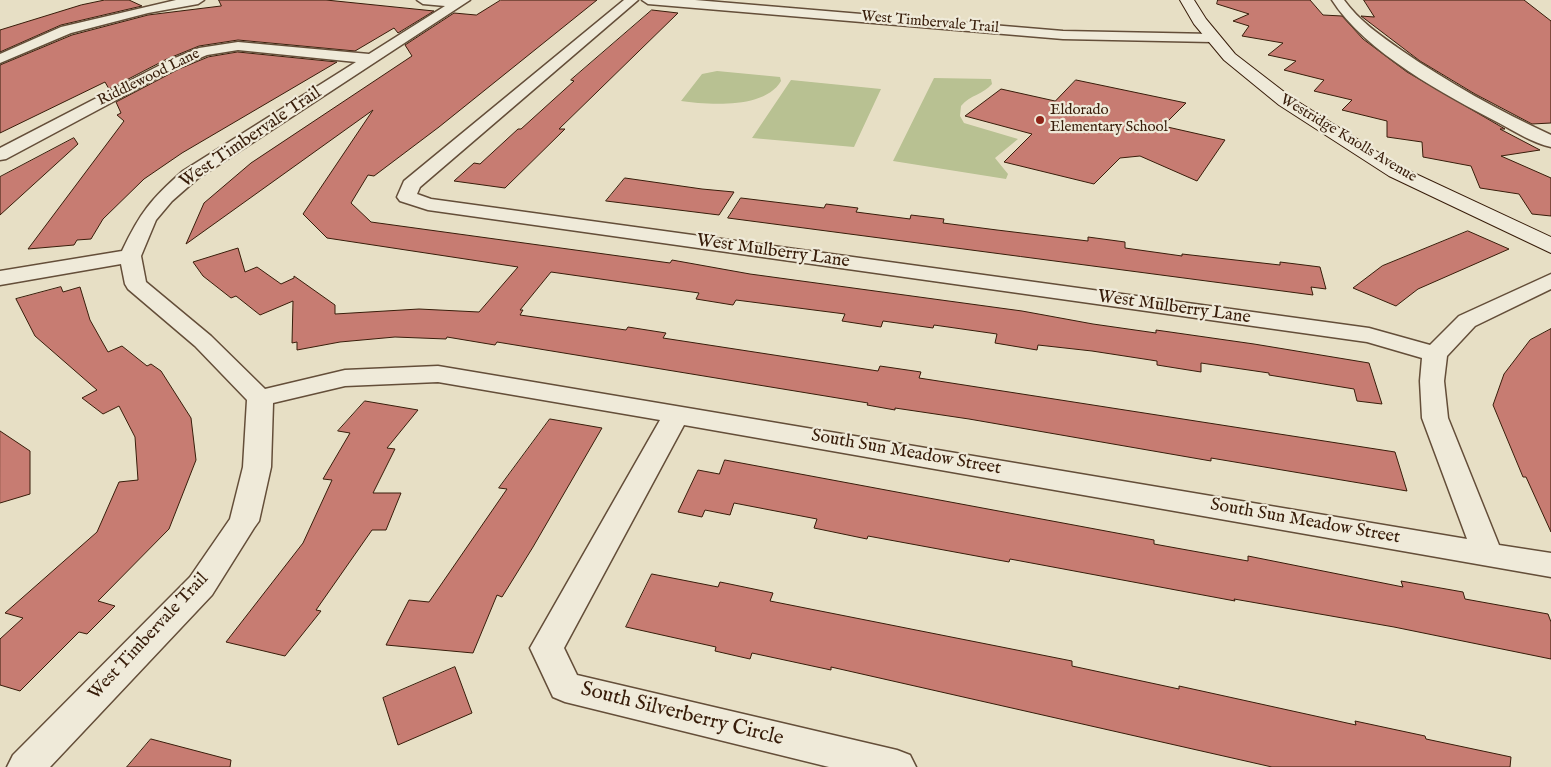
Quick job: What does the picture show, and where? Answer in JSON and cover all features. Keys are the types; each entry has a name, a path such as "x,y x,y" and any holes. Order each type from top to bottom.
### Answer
{"street":[{"path":"0,59 66,30 146,9 198,0"},
{"path":"423,0 461,2"},
{"name":"West Mulberry Lane","path":"632,0 412,185 407,197 428,204 1369,335 1435,354"},
{"name":"West Timbervale Trail","path":"648,0 799,5 1063,35 1212,38"},
{"name":"Westridge Knolls Avenue","path":"1187,0 1198,22 1212,38 1242,69 1279,98 1396,171 1551,246"},
{"path":"1338,0 1346,13 1374,38 1426,76 1504,119 1551,142"},
{"name":"West Timbervale Trail","path":"130,256 147,219 165,197 190,175 461,2"},
{"name":"Riddlewood Lane","path":"0,155 173,64 204,51 238,46 370,59"},
{"path":"0,278 130,256 136,284 203,341 260,398"},
{"path":"1487,553 1435,418 1432,381 1435,354 1467,322 1551,281"},
{"name":"South Sun Meadow Street","path":"260,398 345,378 438,374 1551,565"},
{"name":"West Timbervale Trail","path":"26,767 201,586 244,522 257,467 260,398"},
{"name":"South Silverberry Circle","path":"677,414 547,648 564,687 897,767"}],"green space":[{"path":"717,71 780,77 781,81 773,90 750,101 706,104 681,101 702,74"},
{"path":"934,78 991,79 992,84 989,87 961,106 960,116 964,123 1018,139 995,158 1008,174 1006,179 893,161"},
{"path":"791,80 881,89 854,147 752,138"}],"building":[{"path":"105,0 129,0 142,6 61,25 0,52 0,30 81,5"},
{"path":"219,0 326,0 434,11 398,33 394,28 355,51 238,40 199,46 167,59 109,89 105,82 0,133 0,65 72,35 148,15 221,6"},
{"path":"501,0 597,0 439,127 374,176 368,175 351,203 371,222 670,263 672,260 750,274 1022,311 1156,333 1156,330 1254,344 1369,363 1382,404 1357,401 1354,389 1269,375 1269,373 1201,363 1201,372 1157,365 1157,361 1092,351 1038,345 1037,350 995,343 997,334 934,325 933,328 883,321 881,327 842,321 845,314 736,300 733,305 696,299 699,293 551,272 520,310 523,310 520,315 626,330 628,327 666,333 663,338 878,371 880,366 921,372 919,378 1395,452 1407,491 1211,458 1211,461 969,419 895,408 895,410 867,405 868,403 497,342 495,345 447,337 446,339 395,337 340,342 297,350 297,342 292,343 293,301 260,315 236,296 231,298 203,276 193,262 238,248 245,272 257,267 281,284 294,278 294,276 335,305 335,314 419,309 479,312 518,267 327,238 303,214 373,110 186,244 204,203 251,163 412,56 405,45 454,13 476,15"},
{"path":"1218,0 1310,0 1323,15 1342,16 1363,39 1407,72 1505,129 1500,129 1540,150 1501,156 1551,178 1551,216 1532,214 1519,194 1480,188 1471,166 1423,157 1422,142 1387,137 1387,121 1342,110 1352,100 1314,91 1324,80 1284,70 1296,61 1268,55 1283,43 1242,36 1249,26 1233,21 1249,14 1217,4"},
{"path":"1364,0 1524,0 1551,21 1551,123 1532,124 1475,94 1420,61 1361,16 1374,17"},
{"path":"652,10 678,13 559,129 565,129 505,188 454,181 474,163 480,164 518,129 521,129 574,81 571,80"},
{"path":"238,52 337,62 182,153 144,179 103,219 91,239 77,240 74,245 28,249 124,121 117,115 121,113 116,102 179,69 208,57"},
{"path":"1076,80 1186,103 1163,126 1225,140 1197,181 1140,156 1120,158 1094,184 1004,162 1032,134 965,116 1001,89 1055,101"},
{"path":"74,138 78,144 0,215 0,177"},
{"path":"625,178 734,192 719,215 606,201"},
{"path":"741,198 824,208 826,204 858,208 856,212 910,219 911,215 944,219 943,223 1088,241 1088,237 1125,242 1125,248 1182,256 1182,254 1280,265 1280,262 1320,267 1326,289 1311,287 1313,295 728,218"},
{"path":"1468,231 1509,249 1418,289 1396,306 1353,288 1382,266"},
{"path":"61,287 63,292 80,287 90,320 108,352 122,346 147,366 151,364 161,371 191,418 196,460 169,529 98,601 115,606 87,634 79,632 20,691 0,685 0,639 23,618 5,613 97,532 119,482 138,480 135,437 119,406 103,414 82,398 97,390 35,336 16,299"},
{"path":"1551,329 1551,532 1526,477 1523,477 1493,405 1504,374 1530,340"},
{"path":"365,401 418,410 387,448 395,449 373,493 401,493 386,530 372,530 316,610 321,611 285,656 226,642 303,543 332,480 323,479 350,433 338,431"},
{"path":"550,419 602,428 502,597 497,595 473,653 386,645 409,600 429,602 507,489 499,488"},
{"path":"0,431 30,451 30,494 0,503"},
{"path":"725,460 1154,540 1154,544 1248,561 1248,556 1403,587 1401,581 1463,592 1465,599 1548,614 1551,622 1551,659 1394,627 1234,599 1235,601 1010,559 1009,562 868,536 867,539 814,528 817,519 734,503 730,515 705,510 702,517 678,512 698,470 719,474"},
{"path":"652,574 718,587 720,582 773,593 770,601 1072,661 1072,666 1179,689 1179,686 1356,725 1355,721 1425,736 1426,739 1511,757 1510,767 1272,767 831,667 831,670 752,653 750,659 715,651 716,647 626,627"},
{"path":"455,667 472,713 398,745 383,698"},
{"path":"151,739 231,760 230,767 127,767"}],"place":[{"name":"Eldorado Elementary School","path":"1040,120"}]}
